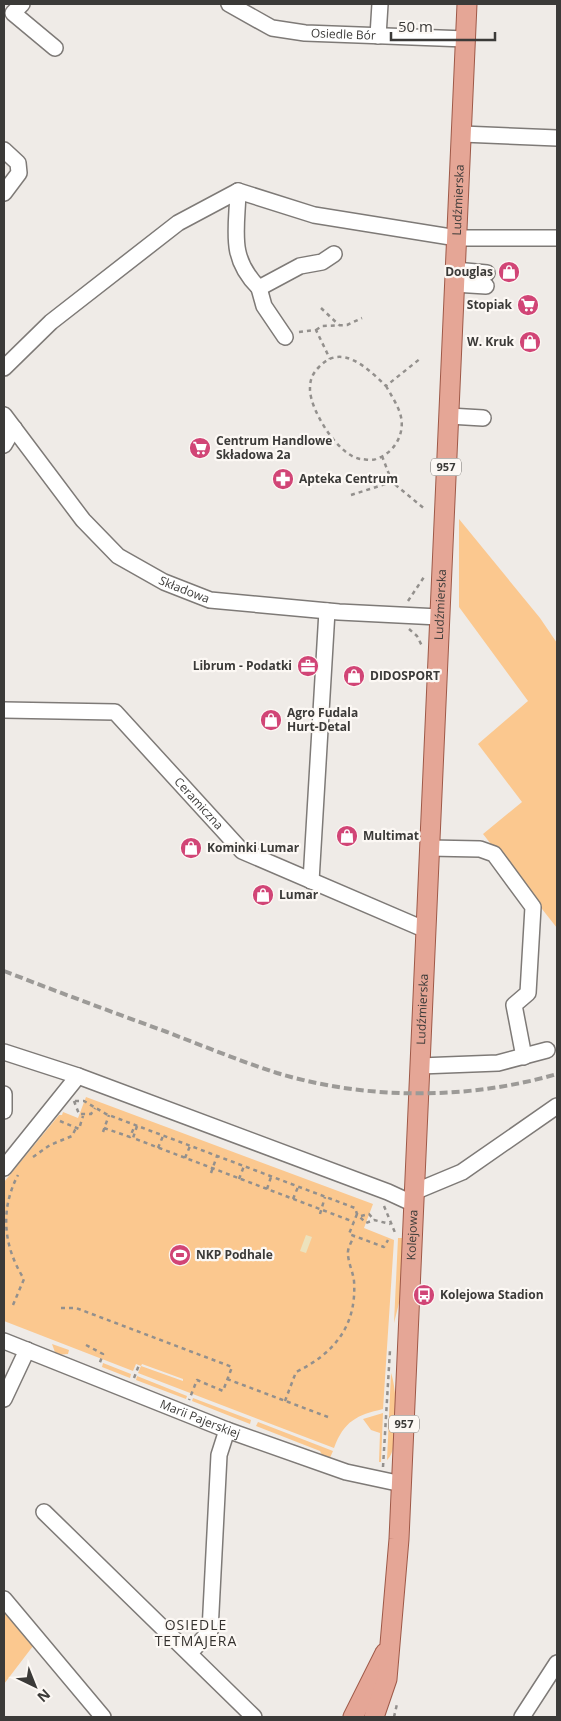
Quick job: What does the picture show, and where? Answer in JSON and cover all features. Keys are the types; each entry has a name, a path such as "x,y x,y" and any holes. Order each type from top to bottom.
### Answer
{"main road":[{"name":"Ludźmierska","path":"414,1198 467,4"},
{"name":"Kolejowa","path":"390,1643 402,1484 414,1198"},
{"name":"957","path":"353,1717 390,1643"},
{"name":"957","path":"374,1717 387,1679 390,1643"}],"street":[{"path":"22,4 13,13 55,48"},
{"name":"Osiedle Bór","path":"229,4 272,28 305,33 466,39"},
{"path":"378,36 380,4"},
{"path":"462,134 557,138"},
{"path":"4,150 18,163 19,173 4,193"},
{"path":"238,191 236,241 240,264 259,288 264,306 285,337"},
{"path":"4,368 51,322 178,223 238,191 314,215 457,238 557,238"},
{"path":"259,288 300,266 322,262 334,254"},
{"path":"455,277 487,280"},
{"name":"Składowa","path":"4,415 82,520 118,556 164,582 210,600 327,611 440,618"},
{"path":"449,416 483,418"},
{"path":"4,446 14,428"},
{"path":"311,881 327,611"},
{"name":"Ceramiczna","path":"4,710 115,712 242,851 426,930"},
{"path":"429,848 480,849 494,854 533,907 528,993 514,1005 524,1056"},
{"path":"420,1066 498,1063 547,1050"},
{"name":"Kolejowa","path":"4,1052 78,1076 388,1192 414,1198"},
{"path":"4,1168 78,1076"},
{"path":"4,1094 4,1111"},
{"path":"414,1198 462,1172 557,1106"},
{"name":"Marii Pajerskiej","path":"4,1341 227,1430 346,1472 402,1484"},
{"path":"4,1399 27,1350"},
{"path":"190,1653 210,1631 219,1455 227,1430"},
{"path":"44,1512 254,1717"},
{"path":"4,1599 103,1717"},
{"path":"522,1717 557,1663"}],"path":[{"path":"321,308 339,325"},
{"path":"285,337 305,330 316,330 322,326 348,325 362,318"},
{"path":"316,330 330,359"},
{"path":"347,357 370,371 386,386 401,417 401,431 394,447 382,456 375,460 356,458 340,446 323,425 313,405 310,388 313,374 322,363 330,359 347,357"},
{"path":"386,386 421,358"},
{"path":"382,456 392,482 426,510"},
{"path":"351,495 392,482"},
{"path":"83,1116 79,1114 74,1101 84,1101 109,1115 355,1208 366,1223 374,1220 391,1224"},
{"path":"83,1116 91,1114 94,1108"},
{"path":"103,1132 109,1115"},
{"path":"29,1160 50,1145 72,1136 76,1128 78,1129 83,1116"},
{"path":"60,1117 58,1120 76,1128"},
{"path":"104,1128 130,1137 136,1125"},
{"path":"136,1125 133,1138 320,1212 354,1222"},
{"path":"158,1148 163,1136"},
{"path":"185,1158 190,1146"},
{"path":"211,1173 217,1156"},
{"path":"239,1179 244,1166"},
{"path":"13,1305 24,1279 8,1246 5,1221 9,1195 19,1174"},
{"path":"266,1190 272,1176"},
{"path":"293,1200 298,1187"},
{"path":"320,1212 325,1197"},
{"path":"374,1220 369,1214 359,1215 349,1234 384,1247 388,1240"},
{"path":"285,1401 296,1372 312,1364 328,1351 347,1328 353,1312 354,1295 353,1275 347,1254 354,1236"},
{"path":"61,1308 76,1308 232,1367 223,1391 197,1380 192,1393"},
{"path":"86,1345 103,1354 101,1359"},
{"path":"132,1384 139,1365"},
{"path":"227,1379 328,1417"}],"shaded area":[{"path":"459,519 540,618 557,643 557,928 483,834 522,802 478,744 528,701 459,607"},
{"path":"86,1097 373,1204 364,1228 394,1240 383,1409 352,1421 342,1431 334,1448 138,1373 141,1366 136,1364 133,1371 4,1321 4,1182 59,1115 62,1115 63,1112 78,1118","holes":["142,1364 183,1379 183,1381 141,1366"]},
{"path":"398,1238 403,1238 401,1295 394,1323"},
{"path":"52,1344 69,1350 68,1354 56,1355"},
{"path":"103,1363 131,1374 130,1378 102,1367"},
{"path":"391,1373 395,1392 396,1431 394,1444 387,1460"},
{"path":"137,1376 187,1396 186,1399 136,1380"},
{"path":"193,1398 251,1420 250,1424 192,1401"},
{"path":"383,1413 381,1462 379,1462 380,1433 371,1430 363,1419"},
{"path":"258,1422 333,1451 329,1460 323,1457 320,1451 256,1426"},
{"path":"4,1611 33,1646 4,1684"}],"sand":[{"path":"306,1235 312,1237 306,1253 300,1251"}],"railway":[{"path":"4,971 249,1064 311,1082 381,1092 453,1092 523,1083 557,1074"}],"place":[{"name":"Douglas","path":"509,272"},
{"name":"Stopiak","path":"528,305"},
{"name":"W. Kruk","path":"530,342"},
{"name":"Centrum Handlowe Składowa 2a","path":"200,448"},
{"name":"Apteka Centrum","path":"283,479"},
{"name":"Librum - Podatki","path":"308,666"},
{"name":"DIDOSPORT","path":"354,676"},
{"name":"Agro Fudala Hurt-Detal","path":"271,720"},
{"name":"Multimat","path":"347,836"},
{"name":"Kominki Lumar","path":"191,848"},
{"name":"Lumar","path":"263,895"},
{"name":"NKP Podhale","path":"180,1255"},
{"name":"Kolejowa Stadion","path":"424,1295"}],"district":[{"name":"OSIEDLE TETMAJERA","path":"196,1634"}]}
